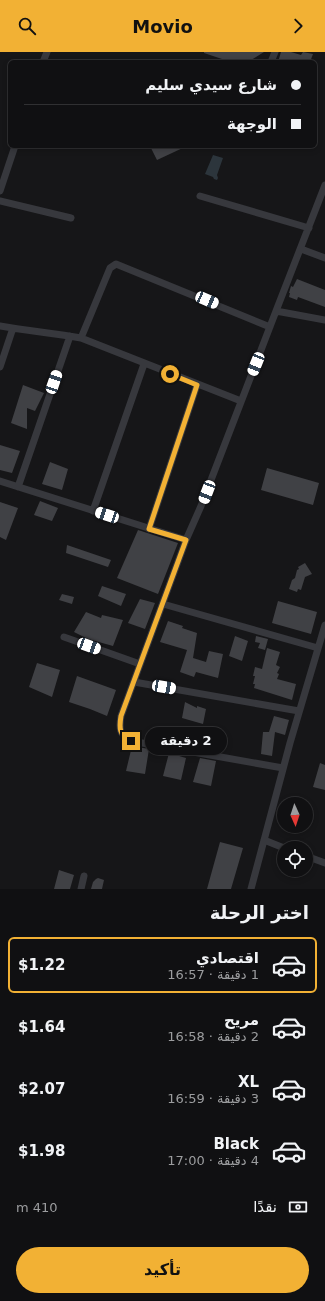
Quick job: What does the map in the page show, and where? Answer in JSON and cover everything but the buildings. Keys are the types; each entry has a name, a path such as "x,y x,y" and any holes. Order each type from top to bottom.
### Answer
{"street":[{"path":"0,191 14,148"},
{"path":"283,768 131,741 125,738 120,726 121,716 186,540 201,506 325,185"},
{"path":"200,196 309,228"},
{"path":"0,201 71,218"},
{"path":"301,250 325,258"},
{"path":"81,338 110,268 116,264 270,327"},
{"path":"276,310 325,320"},
{"path":"0,326 81,338 197,385 241,401"},
{"path":"0,367 13,328"},
{"path":"18,487 70,336"},
{"path":"93,511 144,364"},
{"path":"149,529 197,385"},
{"path":"0,481 186,540"},
{"path":"163,604 318,648"},
{"path":"251,889 299,711 318,648 323,640 325,625"},
{"path":"64,637 140,664"},
{"path":"134,682 299,711"},
{"path":"264,840 277,845"},
{"path":"313,859 325,863"},
{"path":"81,889 84,876"}],"shaded area":[{"path":"213,155 223,158 217,175 217,180 205,174"}],"route":[{"path":"131,741 125,738 121,732 121,716 186,540 149,529 197,385 170,374"}]}
